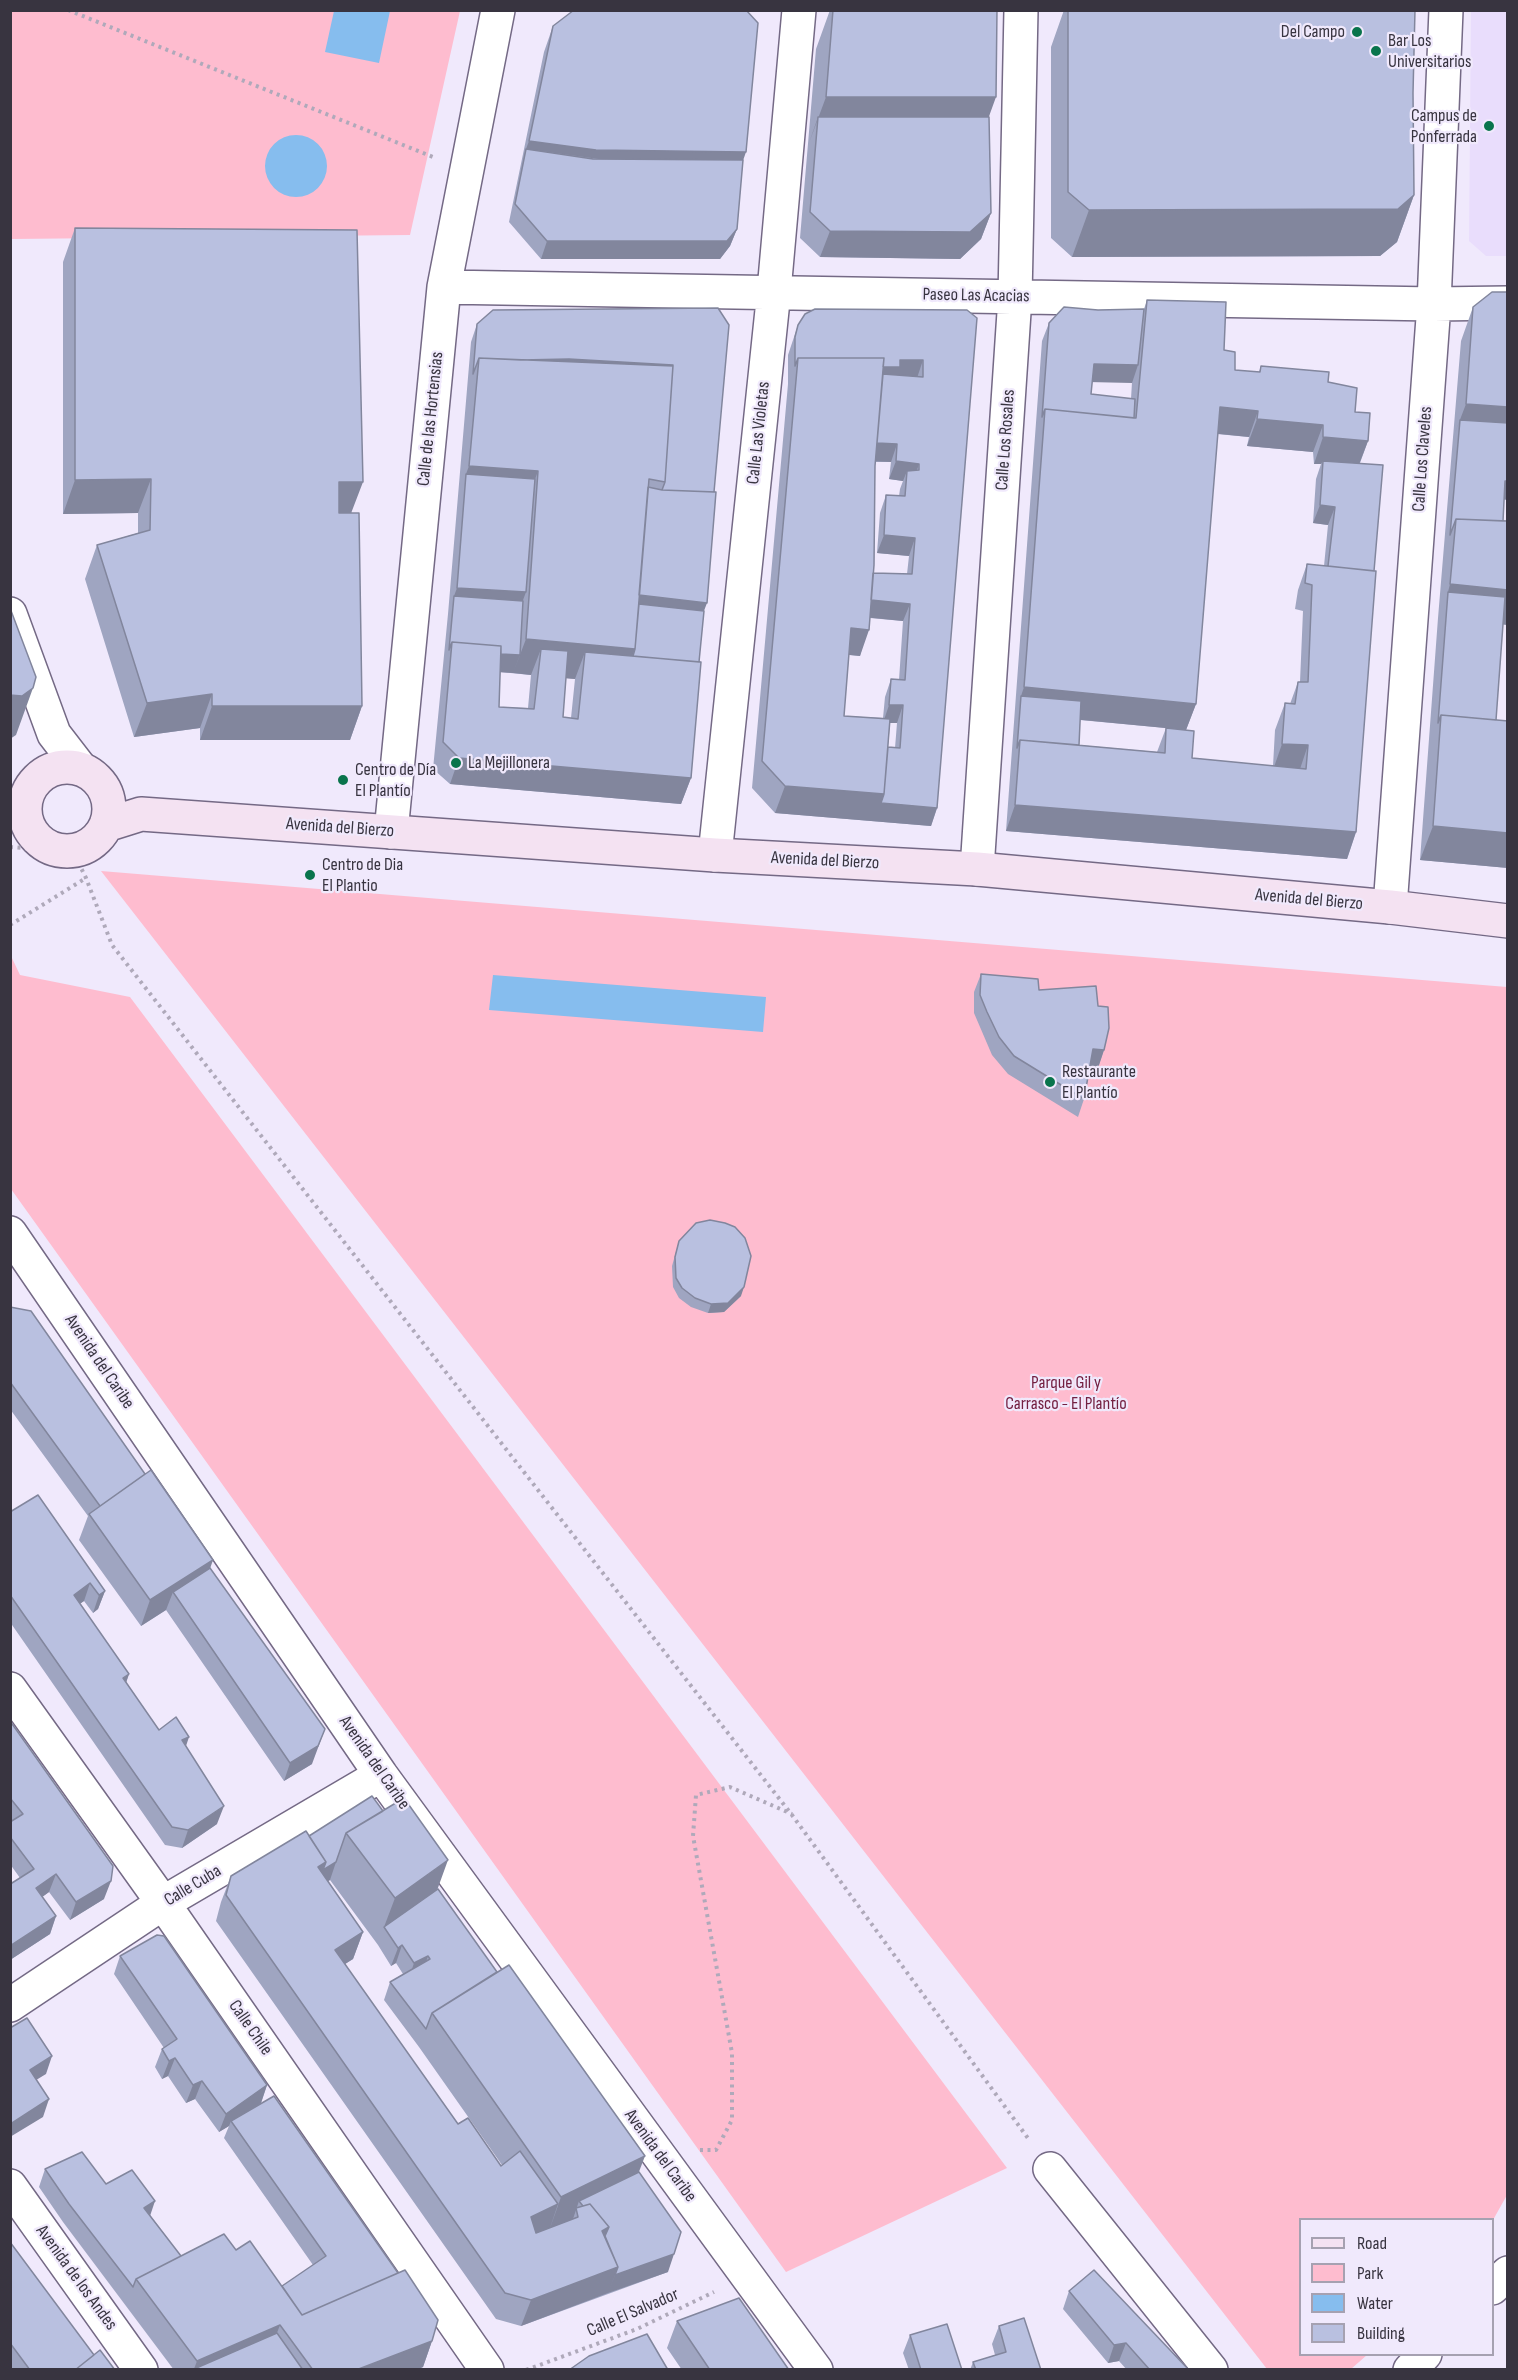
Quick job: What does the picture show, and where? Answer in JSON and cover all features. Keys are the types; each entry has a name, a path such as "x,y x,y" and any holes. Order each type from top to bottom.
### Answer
{"main road":[{"path":"93,775 103,785 107,812 99,837 88,845 74,850 61,850 48,846 37,837 17,832 26,813 26,799 44,777 93,775"},
{"name":"Avenida del Bierzo","path":"107,812 715,855 977,869 1390,907 1508,921"}],"street":[{"name":"Calle de las Hortensias","path":"391,832 444,286 498,10"},
{"name":"Calle Las Violetas","path":"715,855 774,291 799,10"},
{"name":"Calle Los Rosales","path":"977,869 1015,297 1021,10"},
{"name":"Calle Los Claveles","path":"1390,907 1434,304 1446,10"},
{"name":"Paseo Las Acacias","path":"444,286 1434,304 1508,303"},
{"path":"10,614 54,734 44,777"},
{"name":"Avenida del Caribe","path":"10,1233 21,1269 381,1775 816,2370"},
{"name":"Calle Chile","path":"10,1689 163,1903 488,2370"},
{"name":"Calle Cuba","path":"10,2006 163,1903 381,1775"},
{"path":"1050,2169 1211,2370"},
{"name":"Avenida de los Andes","path":"10,2186 141,2370"},
{"path":"1494,2286 1508,2273"},
{"path":"1410,2370 1424,2356"}],"path":[{"path":"68,10 467,171"},
{"path":"17,832 73,852 86,878 112,945 792,1815 1050,2169"},
{"path":"10,925 86,878"},
{"path":"654,2147 716,2150 732,2120 732,2053 693,1836 696,1795 730,1787 792,1815"},
{"name":"Calle El Salvador","path":"526,2370 637,2329 748,2276"}],"shaded area":[{"name":"Campus de Ponferrada","path":"1471,11 1507,11 1507,256 1486,256 1469,241"}],"green space":[{"path":"10,11 460,11 410,235 11,239"},
{"name":"Parque Gil y Carrasco - El Plantío","path":"101,871 1507,987 1507,2195 1494,2218 1299,2218 1299,2356 1366,2356 1351,2369 1267,2369"},
{"path":"11,956 20,975 130,997 1007,2168 786,2272 11,1189"}],"water":[{"path":"334,11 390,11 379,63 325,52"},
{"path":"296,135 308,137 318,144 325,154 327,166 325,178 318,188 308,195 296,197 284,195 274,188 267,178 265,166 267,154 274,144 284,137"},
{"path":"493,975 766,997 763,1032 489,1010"}],"building":[{"path":"574,10 746,10 758,23 746,152 596,150 529,141 553,26"},
{"path":"833,10 997,10 996,97 826,97"},
{"path":"1068,10 1415,10 1414,195 1398,209 1089,210 1068,192"},
{"path":"818,117 989,117 991,213 970,232 830,231 810,212"},
{"path":"526,149 593,159 743,160 737,229 727,241 547,241 515,204"},
{"path":"75,228 357,230 363,482 339,482 339,513 359,513 362,706 212,706 212,694 147,703 97,545 150,530 151,479 75,480"},
{"path":"1492,292 1508,292 1508,407 1466,404 1473,307"},
{"path":"1147,300 1226,302 1224,350 1235,352 1235,370 1260,372 1261,366 1329,372 1328,382 1357,388 1355,412 1370,413 1368,441 1323,437 1323,425 1257,419 1258,411 1220,407 1196,704 1024,687 1045,409 1136,418"},
{"path":"1064,307 1098,310 1144,309 1138,365 1094,364 1091,394 1135,399 1134,418 1045,409 1042,417 1049,323"},
{"path":"718,308 729,325 714,492 662,490 665,482 673,365 569,359 479,358 473,374 477,324 493,310"},
{"path":"815,309 967,310 977,318 937,808 881,803 884,794 888,747 900,748 903,705 889,705 891,679 905,680 910,604 871,600 873,573 912,574 915,538 884,535 886,495 905,496 907,471 919,470 919,464 896,461 897,444 877,443 883,374 923,377 923,360 900,360 900,367 883,367 884,358 798,358 795,366 795,337 798,325 805,314"},
{"path":"479,358 673,366 665,482 649,479 635,649 526,639 538,471 469,466"},
{"path":"798,358 884,358 875,466 874,565 869,630 851,628 844,716 890,719 884,794 785,786 762,761"},
{"path":"1460,420 1508,423 1508,481 1505,481 1503,521 1456,519 1450,535"},
{"path":"1323,461 1383,465 1374,571 1328,566 1335,507 1320,505"},
{"path":"466,474 535,479 526,592 457,588"},
{"path":"648,487 662,490 716,492 707,603 639,595"},
{"path":"1456,519 1508,521 1508,590 1450,584"},
{"path":"1307,564 1376,571 1356,832 1015,805 1020,740 1165,753 1166,728 1194,731 1192,758 1306,769 1308,745 1282,744 1285,703 1295,704 1298,682 1308,682 1312,585 1305,583"},
{"path":"1448,592 1505,597 1496,720 1441,715 1438,723"},
{"path":"454,596 523,601 520,655 501,654 501,646 452,642 449,650"},
{"path":"639,604 704,611 699,662 633,656"},
{"path":"10,608 36,677 33,688 22,696 10,695"},
{"path":"452,642 501,646 499,707 534,709 541,649 568,651 563,717 578,719 585,652 701,662 691,778 459,758 443,742"},
{"path":"1021,696 1081,701 1079,745 1020,740 1017,748"},
{"path":"1441,715 1508,721 1508,833 1433,826"},
{"path":"981,974 1038,979 1039,990 1096,986 1098,1006 1108,1007 1109,1028 1104,1050 1093,1049 1084,1099 1014,1056 999,1037 980,995"},
{"path":"710,1220 735,1227 745,1238 751,1256 744,1287 728,1303 711,1304 695,1298 682,1288 676,1278 675,1257 679,1241 696,1223"},
{"path":"10,1307 31,1311 145,1474 100,1506 10,1382"},
{"path":"151,1470 213,1560 150,1600 89,1514"},
{"path":"38,1495 105,1591 99,1595 90,1583 74,1595 129,1674 123,1678 159,1730 176,1717 189,1737 182,1740 224,1806 188,1830 172,1827 10,1595 10,1512"},
{"path":"210,1568 325,1729 318,1746 290,1763 173,1592"},
{"path":"10,1721 113,1866 111,1881 76,1902 56,1874 36,1888 56,1916 10,1946 10,1880 12,1883 34,1869 10,1837 10,1822 23,1814 10,1798"},
{"path":"372,1796 383,1811 346,1833 336,1862 323,1870 326,1862 309,1836"},
{"path":"404,1798 448,1860 395,1898 346,1833"},
{"path":"306,1831 326,1862 318,1867 363,1932 335,1950 458,2124 468,2118 501,2166 520,2151 558,2204 531,2217 536,2233 578,2217 576,2208 590,2204 609,2227 602,2231 618,2267 531,2300 505,2293 226,1895 231,1876"},
{"path":"438,1889 497,1972 432,2013 426,2029 390,1982 430,1959 428,1956 414,1963 402,1945 398,1948 384,1927"},
{"path":"157,1935 164,1936 267,2085 226,2114 202,2081 193,2085 175,2058 169,2061 162,2049 177,2039 120,1956"},
{"path":"509,1965 645,2156 561,2197 432,2013"},
{"path":"27,2018 52,2056 30,2070 49,2099 12,2123 10,2121 10,2028"},
{"path":"274,2096 398,2273 302,2315 282,2286 326,2256 231,2121"},
{"path":"82,2152 106,2184 132,2170 155,2201 144,2208 181,2256 136,2279 133,2287 45,2169"},
{"path":"639,2172 681,2232 674,2254 615,2275 618,2267 605,2236 609,2227 590,2204 583,2206 579,2201"},
{"path":"224,2234 236,2250 250,2241 302,2315 405,2270 438,2320 432,2341 356,2370 313,2370 280,2325 197,2361 136,2279"},
{"path":"10,2242 94,2355 75,2370 30,2370 10,2343"},
{"path":"1094,2270 1189,2370 1150,2370 1126,2343 1114,2345 1069,2291"},
{"path":"739,2298 789,2370 710,2370 677,2321"},
{"path":"1024,2318 1041,2370 976,2370 973,2362 1006,2352 999,2326"},
{"path":"947,2324 962,2370 921,2370 910,2335"},
{"path":"277,2333 303,2370 194,2369"},
{"path":"647,2334 668,2370 569,2370 589,2356"},
{"path":"100,2350 115,2370 75,2370"}],"place":[{"name":"Del Campo","path":"1357,32"},
{"name":"Bar Los Universitarios","path":"1376,51"},
{"name":"Campus de Ponferrada","path":"1489,126"},
{"name":"La Mejillonera","path":"456,763"},
{"name":"Centro de Día El Plantío","path":"343,780"},
{"name":"Centro de Dia El Plantio","path":"310,875"},
{"name":"Restaurante El Plantío","path":"1050,1082"}]}
